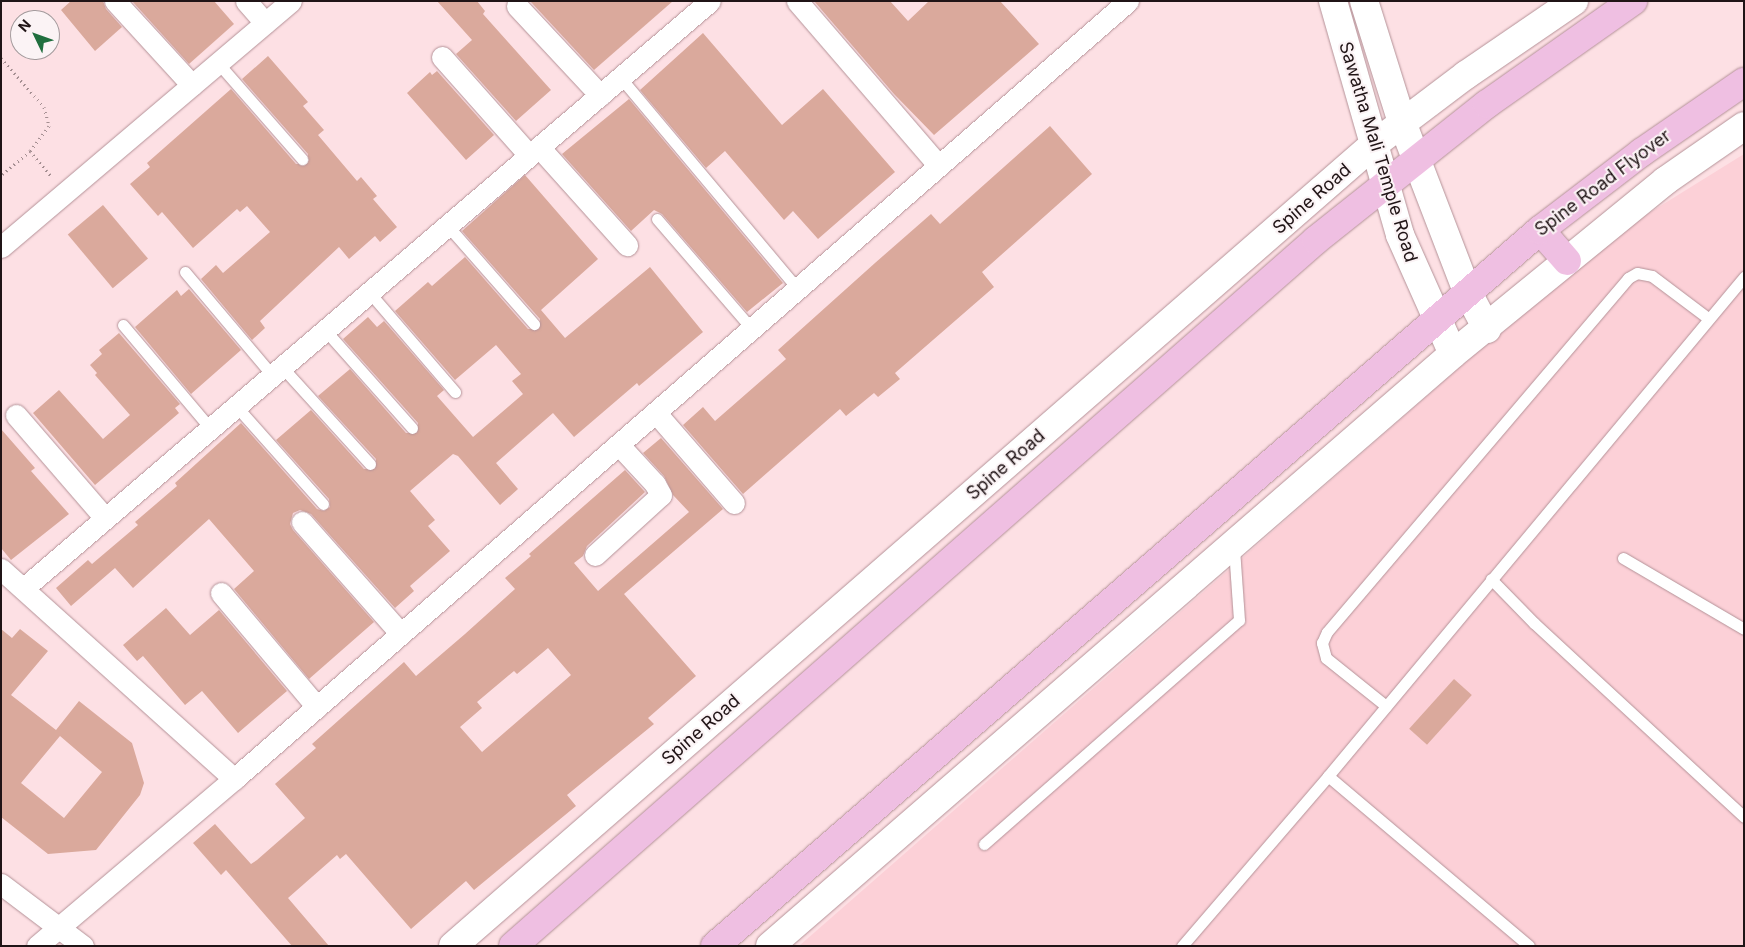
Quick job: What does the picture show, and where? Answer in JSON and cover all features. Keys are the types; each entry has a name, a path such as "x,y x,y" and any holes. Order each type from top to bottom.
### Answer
{"main road":[{"path":"1417,161 1487,104 1633,1"},
{"name":"Spine Road Flyover","path":"1467,291 1540,230 1642,152 1744,82"},
{"name":"Spine Road","path":"513,946 1316,240 1417,161"},
{"path":"1540,230 1567,261"},
{"path":"715,946 1467,291"}],"street":[{"path":"115,1 192,85"},
{"path":"246,1 265,23"},
{"path":"1,248 291,1"},
{"path":"25,587 710,1"},
{"path":"797,1 938,165"},
{"path":"37,946 234,779 1128,1"},
{"name":"Sawatha Mali Temple Road","path":"1333,1 1372,146 1400,236 1453,354"},
{"name":"Sawatha Mali Temple Road","path":"1364,1 1402,122 1467,291 1486,329"},
{"name":"Spine Road","path":"453,946 1372,146 1402,122 1574,1"},
{"path":"517,6 600,95"},
{"path":"442,57 627,245"},
{"path":"770,946 1453,354 1665,181 1744,126"},
{"path":"656,413 734,503"},
{"path":"16,416 105,518"},
{"path":"595,555 661,495 655,484 619,445"},
{"path":"302,522 401,634"},
{"path":"1,569 25,587 234,779"},
{"path":"221,593 317,707"},
{"path":"1,884 57,928 84,946"}],"lane":[{"path":"218,63 302,159"},
{"path":"620,77 798,288"},
{"path":"658,219 752,329"},
{"path":"447,226 534,324"},
{"path":"185,272 277,371 370,464"},
{"path":"1386,706 1326,658 1322,643 1327,632 1628,278 1637,272 1652,276 1708,318"},
{"path":"1182,946 1328,776 1744,277"},
{"path":"369,292 455,392"},
{"path":"122,325 210,428"},
{"path":"325,330 412,428"},
{"path":"236,406 323,504"},
{"path":"984,844 1239,620 1233,544"},
{"path":"1623,558 1744,629"},
{"path":"1491,579 1534,623 1744,817"},
{"path":"1328,776 1529,946"}],"path":[{"path":"1,58 48,113 49,126 30,151 1,175"},
{"path":"30,151 65,193"}],"shaded area":[{"path":"1744,154 1744,946 799,946 1604,241"}],"building":[{"path":"71,1 103,1 106,9 122,27 95,51 61,10"},
{"path":"132,1 214,1 234,24 189,64"},
{"path":"437,1 477,1 485,11 483,14 551,90 516,121 456,54 472,40"},
{"path":"530,1 673,1 594,70"},
{"path":"814,1 890,1 908,21 929,1 1000,1 1039,44 934,135 894,94"},
{"path":"703,33 782,125 823,89 895,172 818,239 793,211 784,220 725,151 706,168 640,90"},
{"path":"268,56 308,102 303,106 324,130 318,135 357,181 361,177 377,196 373,199 397,227 380,242 375,236 349,259 339,247 260,321 265,328 252,340 201,279 216,265 223,273 270,232 247,206 240,212 237,209 193,248 162,212 158,216 130,184 150,167 147,163 231,89 296,164 307,164 308,154 242,79"},
{"path":"437,71 494,135 466,160 407,93 430,72 432,75"},
{"path":"629,99 783,283 747,312 662,214 654,210 631,231 562,154"},
{"path":"1050,126 1092,174 982,272 994,287 895,373 900,379 878,397 874,393 846,416 840,409 743,494 683,425 703,407 715,421 786,359 778,350 875,263 931,214 940,224"},
{"path":"525,175 598,259 541,310 565,338 650,267 703,332 639,386 637,383 574,437 553,413 496,463 518,489 500,505 458,456 453,454 410,491 435,520 428,526 450,551 410,586 414,591 395,608 311,514 300,510 293,513 290,524 293,530 374,622 309,679 234,589 254,571 209,519 133,588 115,568 71,606 56,588 88,560 92,564 138,525 135,522 177,486 175,483 241,423 317,509 324,511 330,507 329,499 276,440 311,410 364,469 375,469 376,459 318,396 350,369 406,433 417,433 418,423 343,339 368,317 377,327 384,321 444,390 437,396 473,437 523,394 512,381 521,374 496,345 455,380 395,311 428,282 432,286 465,257 528,329 539,329 540,319 462,231"},
{"path":"103,205 148,259 113,288 68,235"},
{"path":"189,289 241,350 191,394 135,327 177,290 181,296"},
{"path":"119,333 180,404 175,408 179,413 95,485 33,413 59,390 103,439 130,415 95,375 97,373 90,365 102,354 99,350"},
{"path":"1,429 35,468 31,471 69,514 11,560 1,548"},
{"path":"661,438 723,509 624,594 696,676 648,718 654,724 567,795 576,806 474,890 466,881 411,929 346,854 340,859 337,855 288,898 329,946 292,946 226,870 221,875 193,843 215,824 251,864 257,860 305,818 275,784 316,748 312,744 404,662 416,676 465,634 515,589 505,578 531,556 529,554 625,470 645,492 587,546 583,556 574,563 598,591 689,512 673,495 664,476 643,453","holes":["548,648 571,675 482,752 460,727 482,708 477,702 514,671 517,674"]},
{"path":"166,608 190,635 219,610 287,691 238,733 202,691 185,705 143,656 137,661 123,645"},
{"path":"1,629 12,638 20,629 48,651 11,695 56,730 79,701 132,743 144,783 140,795 96,850 48,854 1,817","holes":["60,736 102,772 64,818 21,783"]},
{"path":"1454,679 1472,695 1427,745 1409,729"}]}
